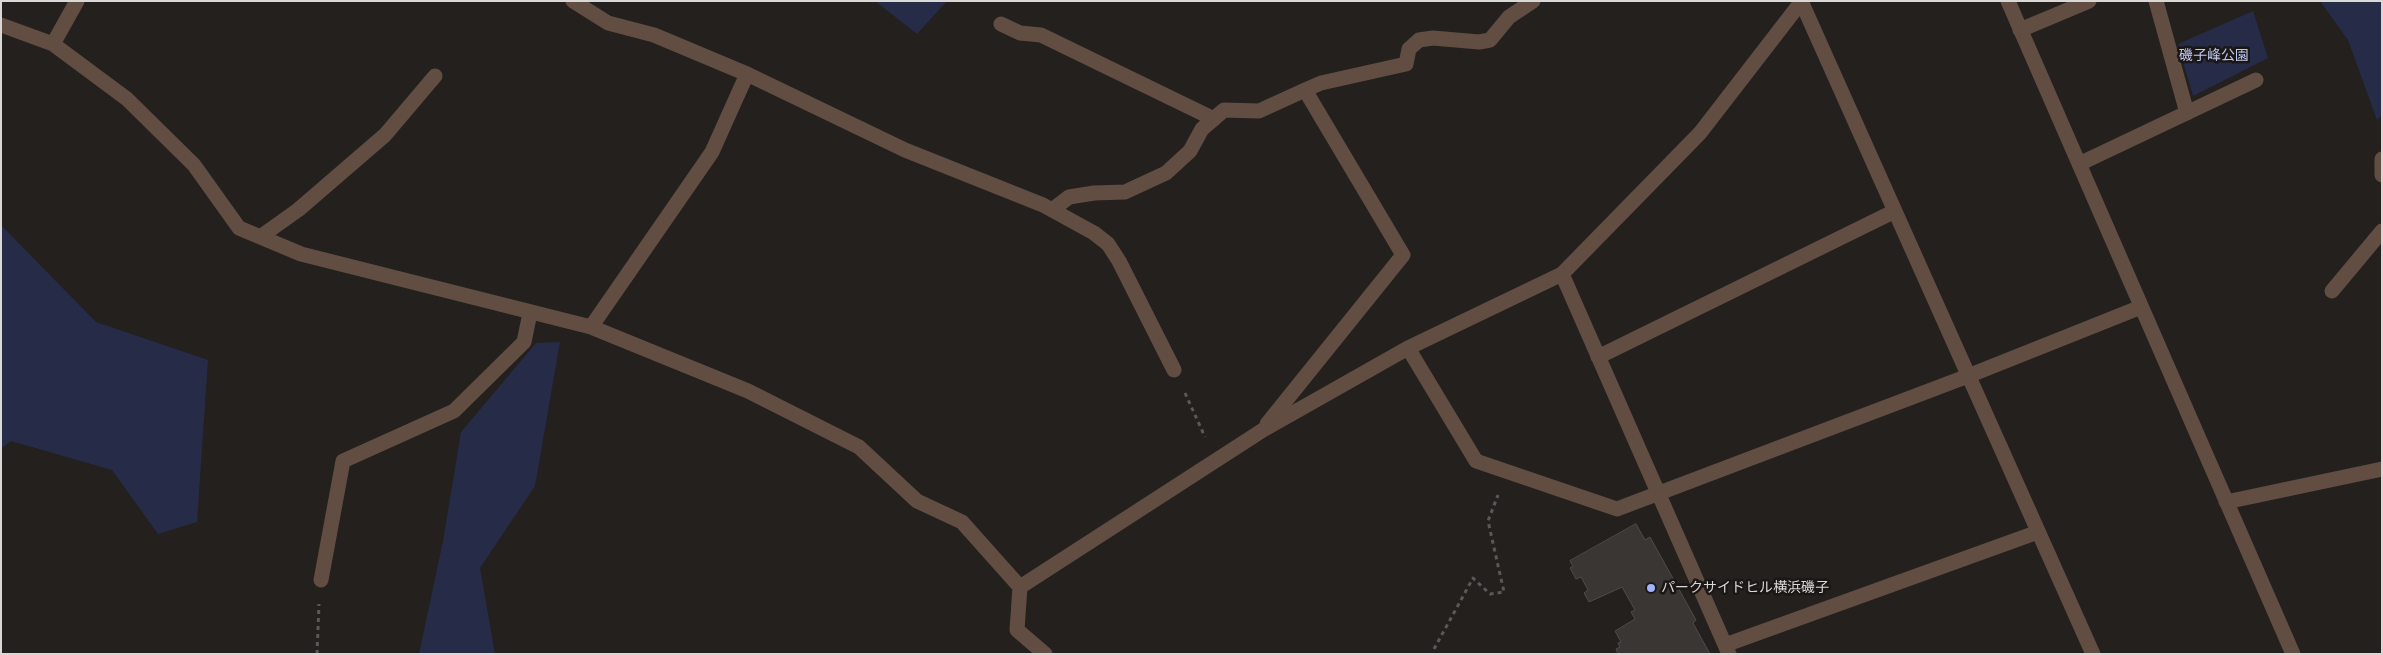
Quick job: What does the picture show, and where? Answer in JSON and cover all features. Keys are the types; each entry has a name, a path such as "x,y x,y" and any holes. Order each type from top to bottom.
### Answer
{"street":[{"path":"53,44 77,1"},
{"path":"573,1 608,23 654,35 747,74 905,150 1052,210 1094,233 1108,244 1119,260 1174,370"},
{"path":"1052,210 1069,198 1094,192 1124,192 1166,173 1190,151 1202,129 1224,110 1259,111 1322,83 1406,64 1409,49 1419,40 1433,38 1479,42 1490,40 1509,17 1533,1"},
{"path":"1020,587 1263,430 1408,348 1562,274 1700,133 1802,1 2092,654"},
{"path":"2008,1 2293,654"},
{"path":"2020,30 2089,1"},
{"path":"2156,1 2187,113"},
{"path":"1002,24 1020,33 1042,35 1214,118"},
{"path":"1,25 53,44 127,99 194,165 239,228 301,254 591,327 748,391 860,447 917,501 962,522 1020,587 1017,630 1045,654"},
{"path":"591,327 712,152 747,74"},
{"path":"260,237 298,210 385,135 435,76"},
{"path":"2079,164 2256,80"},
{"path":"1263,430 1403,255 1305,90"},
{"path":"2382,159 2382,175"},
{"path":"1598,357 1895,211"},
{"path":"2332,291 2382,231"},
{"path":"1562,274 1727,650 2038,532"},
{"path":"1408,348 1476,461 1617,509 1968,376 2142,307"},
{"path":"321,580 343,461 454,411 524,342 530,313"},
{"path":"2226,502 2382,469"}],"path":[{"path":"1174,370 1215,460"},
{"path":"1434,649 1473,578 1490,594 1504,592 1488,521 1507,472"},
{"path":"317,654 321,580"}],"green space":[{"path":"875,1 947,1 917,34"},
{"path":"2320,1 2382,1 2382,115 2377,120 2348,40"},
{"name":"磯子峰公園","path":"2253,11 2268,58 2193,96 2178,44"},
{"path":"1,225 96,322 208,360 197,522 158,534 112,470 11,441 1,449"},
{"path":"560,342 535,486 480,568 495,654 419,654 443,541 461,432 536,343"}],"building":[{"name":"パークサイドヒル横浜磯子","path":"1636,524 1645,540 1650,537 1696,620 1693,623 1710,654 1618,654 1616,649 1620,647 1618,643 1621,642 1615,631 1635,619 1631,612 1635,610 1622,587 1589,602 1584,593 1588,590 1581,577 1576,579 1570,568 1573,566 1570,561"}],"place":[{"name":"パークサイドヒル横浜磯子","path":"1651,588"}]}
